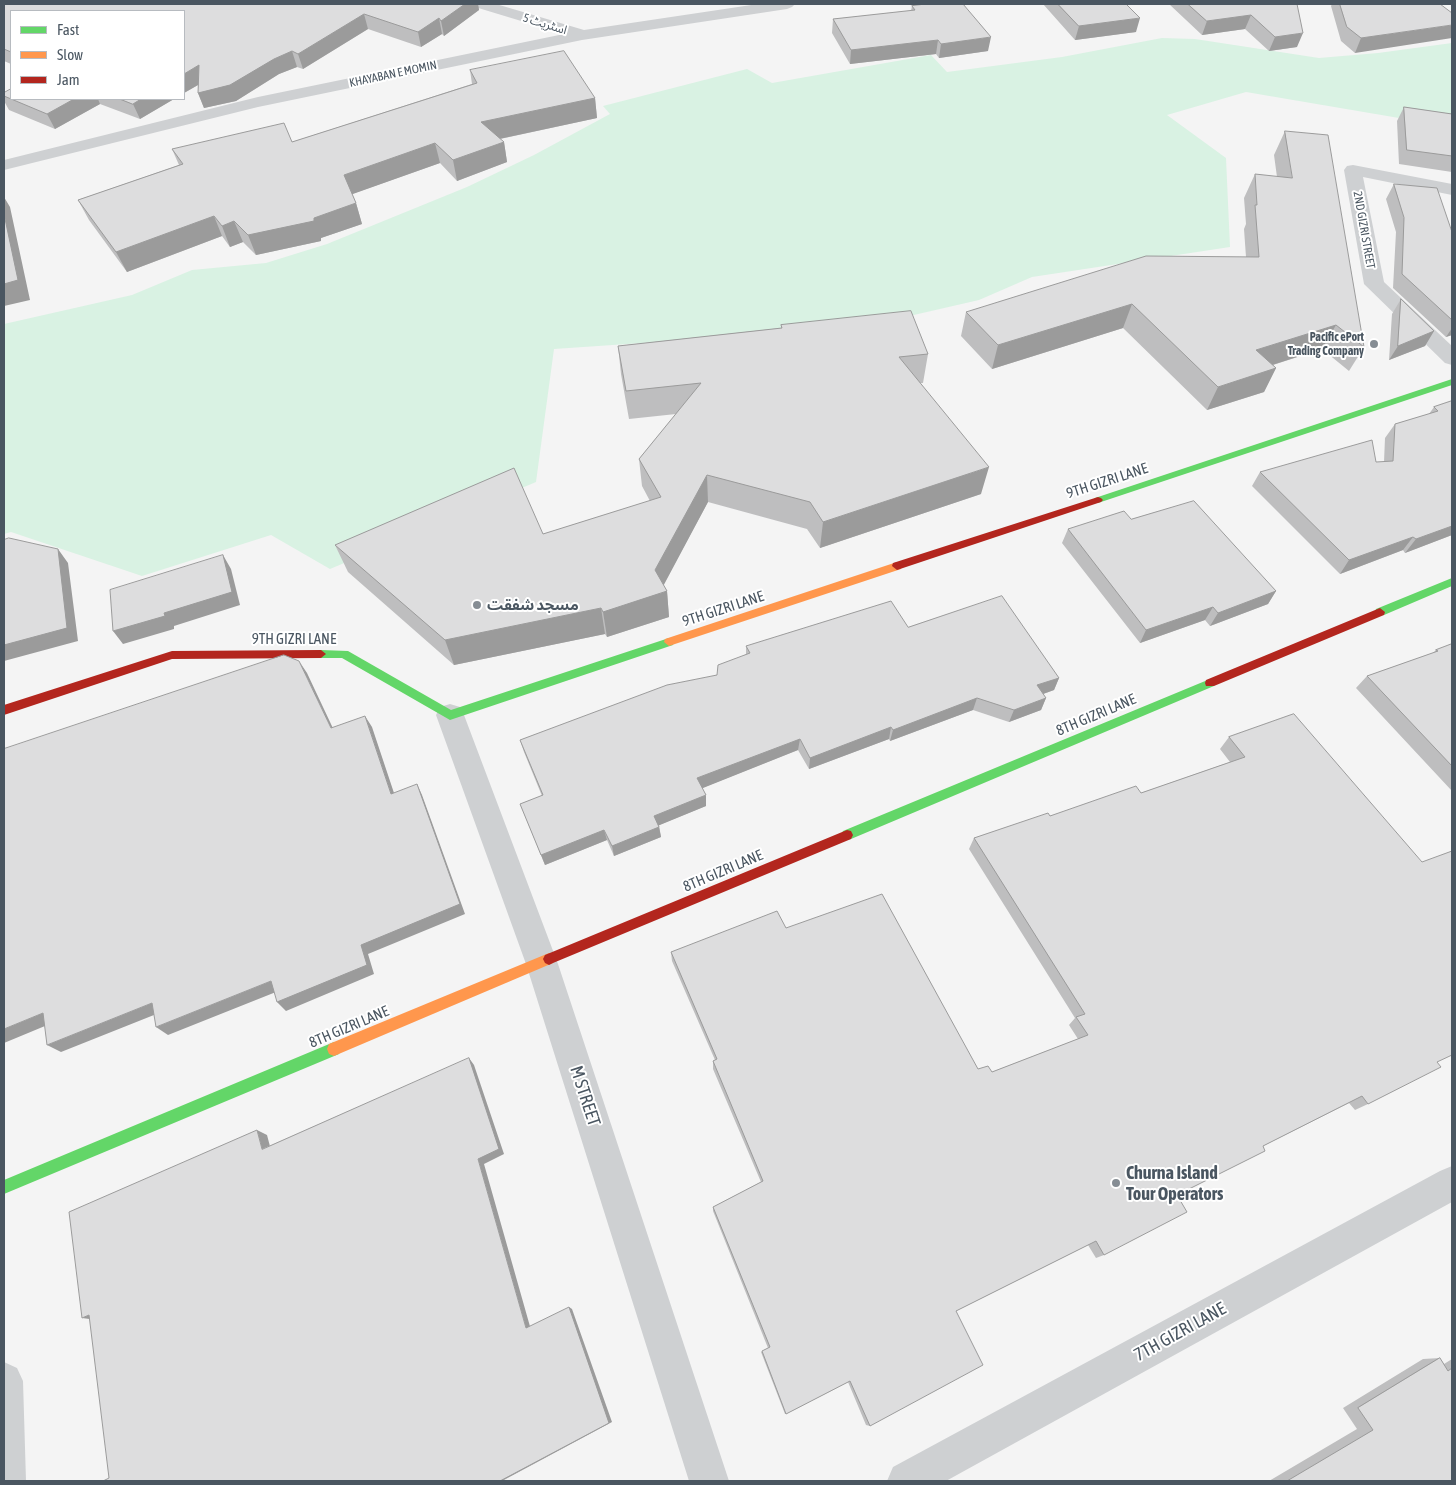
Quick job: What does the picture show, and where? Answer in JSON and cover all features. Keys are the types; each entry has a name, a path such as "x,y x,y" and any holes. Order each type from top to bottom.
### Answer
{"street":[{"name":"اسٹریٹ 5","path":"480,4 582,35"},
{"name":"KHAYABAN E MOMIN","path":"4,165 258,102 582,35 787,4"},
{"name":"2ND GIZRI STREET","path":"1452,189 1353,170 1374,284 1452,358"},
{"name":"9TH GIZRI LANE","path":"4,710 172,655 344,654 450,715 1452,382"},
{"name":"8TH GIZRI LANE","path":"4,1187 542,964 1452,582"},
{"name":"M STREET","path":"450,715 542,964 709,1481"},
{"name":"7TH GIZRI LANE","path":"907,1481 1452,1183"},
{"path":"4,1381 6,1481"}],"green space":[{"path":"1162,38 1195,39 1319,58 1378,53 1452,43 1452,127 1246,92 1167,115 1226,158 1230,247 1032,277 979,300 879,323 760,335 554,349 536,482 330,569 271,535 142,576 11,532 4,534 4,324 132,295 192,270 266,263 327,244 467,187 534,155 610,114 603,106 747,69 772,83 931,55 947,72 1062,57"}],"building":[{"path":"4,4 465,4 441,21 439,18 418,32 364,14 298,54 292,51 274,59 230,85 198,93 199,65 185,73 185,10 10,10 10,52 4,49"},
{"path":"963,4 991,37 941,44 938,40 851,50 833,19 915,10 912,6"},
{"path":"1058,4 1126,4 1140,18 1079,26"},
{"path":"1188,4 1297,4 1303,33 1275,37 1251,15 1207,21"},
{"path":"1340,4 1440,4 1452,13 1452,25 1361,38 1347,27"},
{"path":"564,51 595,98 481,122 504,142 453,160 435,143 344,175 356,203 314,218 314,221 248,235 234,221 222,226 214,216 116,252 78,200 183,164 172,149 284,123 292,142 477,83 470,70"},
{"path":"10,90 10,99 4,96 4,93"},
{"path":"13,100 72,100 47,114"},
{"path":"123,100 139,100 133,104"},
{"path":"1404,107 1452,114 1452,156 1407,150"},
{"path":"1285,131 1328,135 1364,347 1336,325 1256,350 1276,368 1218,387 1132,304 998,345 966,312 1146,256 1259,257 1255,174 1292,178"},
{"path":"1394,184 1437,188 1452,232 1452,320 1402,274 1404,218"},
{"path":"4,214 18,280 4,284"},
{"path":"1401,299 1434,331 1398,346"},
{"path":"911,311 928,354 899,357 989,467 823,522 810,502 707,475 655,570 667,591 603,612 601,608 445,640 335,545 514,468 543,534 661,497 639,459 701,383 626,391 618,346 782,328 781,325"},
{"path":"1452,401 1452,526 1416,539 1413,537 1349,560 1260,472 1372,440 1376,462 1393,461 1395,424 1438,411 1434,407"},
{"path":"1194,501 1276,591 1218,613 1213,607 1146,630 1068,529 1124,511 1131,519"},
{"path":"9,538 58,549 67,628 4,645 4,540"},
{"path":"223,555 232,592 164,613 165,616 113,631 110,590"},
{"path":"1002,596 1059,678 1037,685 1046,698 1014,710 977,698 893,730 891,727 810,758 800,739 697,778 706,795 654,816 659,827 612,846 604,830 541,855 520,804 543,795 520,740 667,685 717,675 718,665 750,653 746,646 891,601 908,627"},
{"path":"1452,644 1452,766 1367,676 1438,651 1436,650"},
{"path":"284,655 299,661 331,728 365,716 391,794 417,784 460,904 361,945 367,965 277,1002 271,981 156,1027 152,1003 47,1045 43,1013 4,1029 4,749"},
{"path":"1294,714 1422,862 1452,851 1452,1055 1437,1062 1441,1067 1368,1104 1362,1096 1263,1146 1265,1151 1177,1195 1187,1212 1104,1255 1096,1241 956,1311 983,1365 870,1426 850,1381 786,1414 762,1351 770,1347 713,1207 763,1181 713,1061 717,1059 671,952 777,911 786,928 882,894 978,1069 988,1066 992,1072 1088,1035 1076,1017 1085,1014 974,838 1048,813 1050,816 1136,786 1141,793 1245,757 1229,737"},
{"path":"469,1058 499,1149 478,1159 526,1328 569,1307 609,1423 500,1481 103,1481 109,1478 89,1315 82,1318 69,1212 257,1130 262,1149"},
{"path":"1440,1358 1448,1371 1452,1368 1452,1481 1287,1481 1373,1430 1358,1408"}],"traffic: fast":[{"path":"1098,500 1452,382"},
{"path":"1380,612 1452,582"},
{"path":"321,654 344,654 450,715 669,642"},
{"path":"847,835 1210,683"},
{"path":"4,1187 334,1049"}],"traffic: slow":[{"path":"669,642 897,566"},
{"path":"334,1049 549,959"}],"traffic: jam":[{"path":"897,566 1098,500"},
{"path":"1210,683 1380,612"},
{"path":"4,710 172,655 321,654"},
{"path":"549,959 847,835"}],"place":[{"name":"Pacific ePort Trading Company","path":"1374,344"},
{"name":"مسجد شفقت","path":"477,605"},
{"name":"Churna Island Tour Operators","path":"1116,1183"}]}
